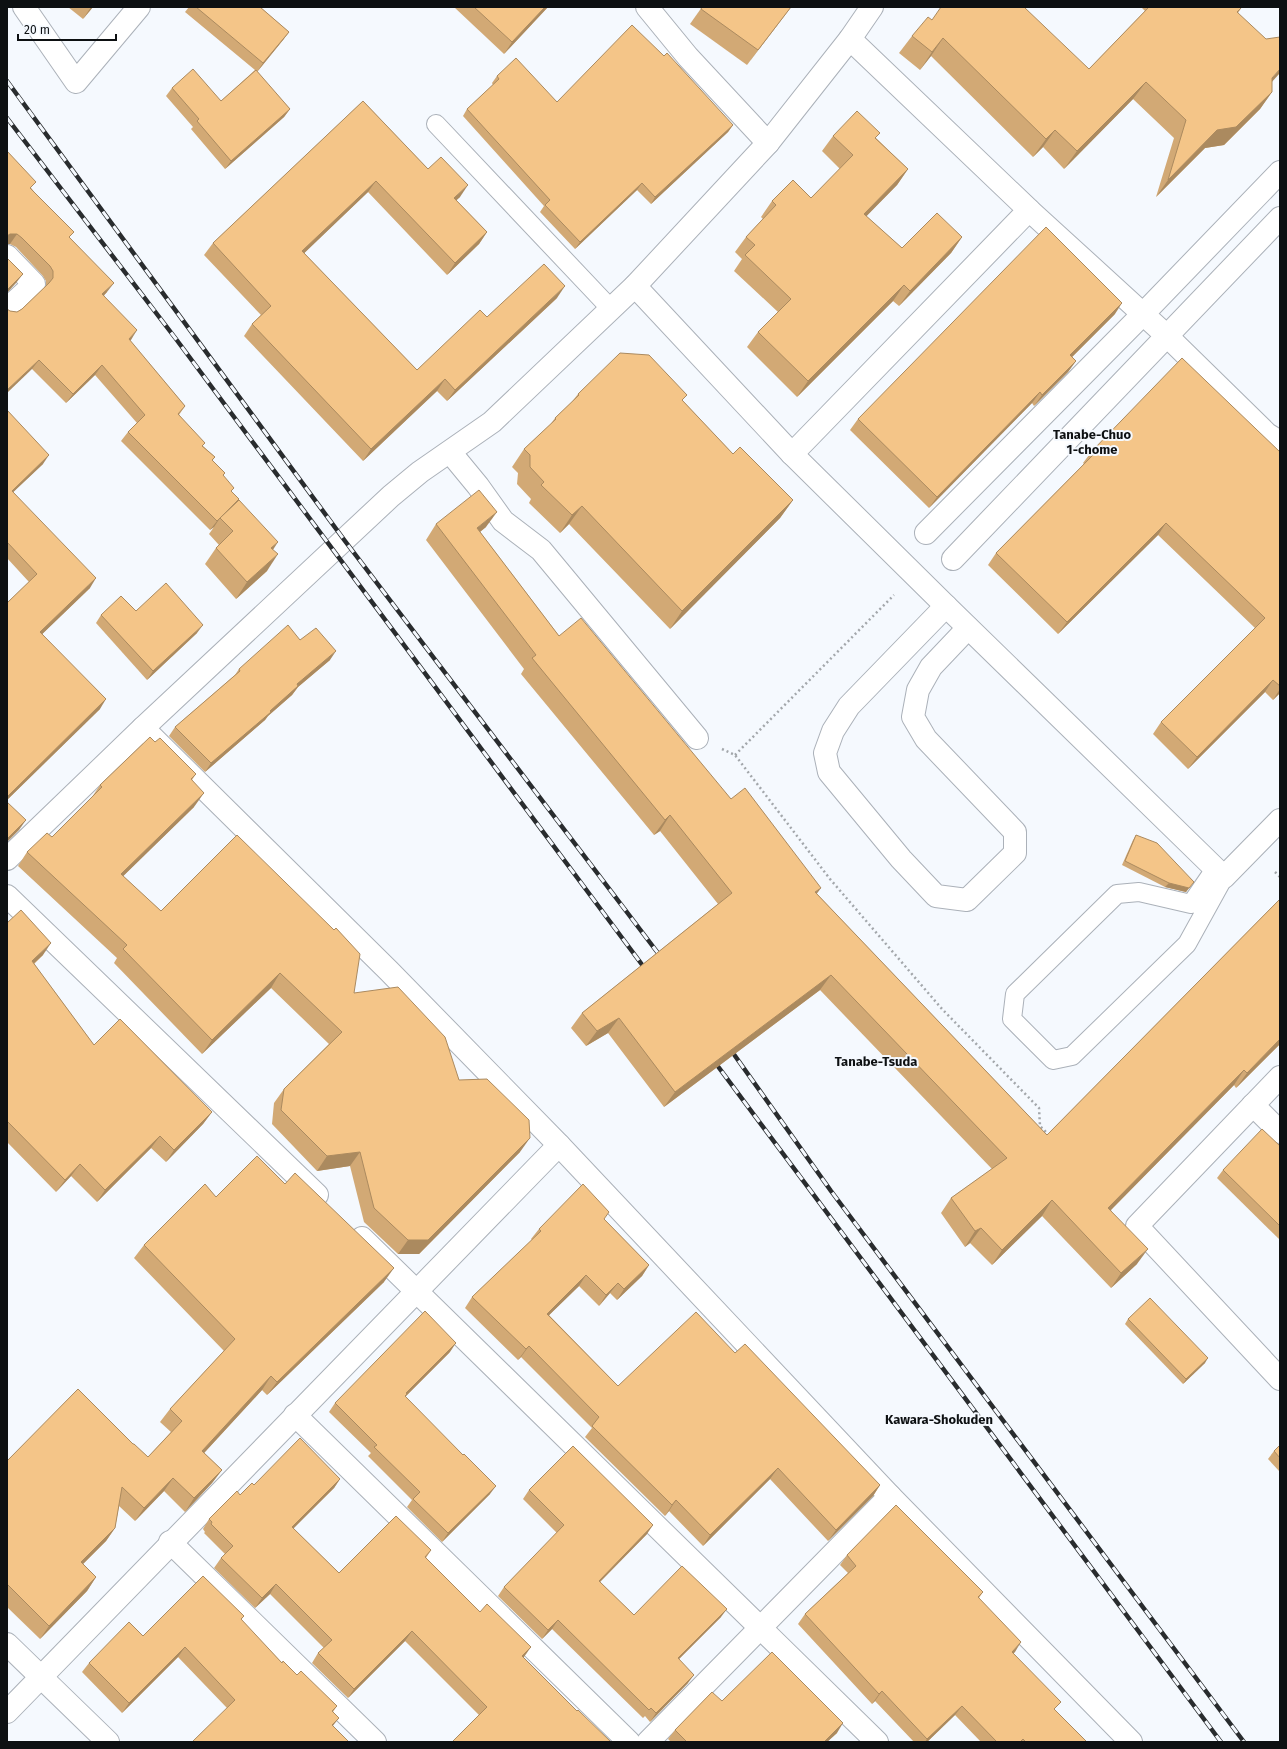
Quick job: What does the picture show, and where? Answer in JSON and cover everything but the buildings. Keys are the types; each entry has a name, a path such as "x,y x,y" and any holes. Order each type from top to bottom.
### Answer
{"street":[{"path":"24,7 76,82 139,7"},
{"path":"647,7 688,57 768,143"},
{"path":"7,859 143,728 391,496 420,472 492,422 611,309 768,143 850,39 872,7"},
{"path":"850,39 1029,210 1168,336 1267,434 1280,442"},
{"path":"926,533 1143,314 1280,172"},
{"path":"792,454 1029,210"},
{"path":"953,559 1280,218"},
{"path":"7,256 34,284 7,309"},
{"path":"634,286 792,454 1219,873 1280,820"},
{"path":"450,452 478,486 503,521 541,550 697,738"},
{"path":"946,606 849,706 833,732 825,752 829,772 901,859 936,896 967,900 1015,853 1015,832 926,739 914,717 918,690 931,667 968,628"},
{"path":"143,728 390,971 559,1145 890,1496 1131,1742"},
{"path":"7,896 331,1208"},
{"path":"1280,1077 1137,1226 1280,1379"},
{"path":"1253,1105 1280,1132"},
{"path":"7,1712 170,1542 559,1145"},
{"path":"348,1225 417,1290 877,1742"},
{"path":"295,1415 629,1742"},
{"path":"648,1742 890,1496"},
{"path":"170,1542 375,1742"},
{"path":"7,1644 108,1742"}],"lane":[{"path":"436,124 611,309"},
{"path":"1219,873 1187,944 1072,1056 1053,1060 1012,1019 1014,994 1117,894 1139,892 1191,904 1219,873"}],"path":[{"path":"896,594 735,755 830,879 942,1009 1039,1108 1040,1126 1051,1137"},
{"path":"1275,872 1280,878"}],"railway":[{"path":"7,81 345,541 664,961"},
{"path":"7,118 176,339 649,974"},
{"path":"728,1046 831,1191 1244,1742"},
{"path":"711,1057 1221,1742"}],"district":[{"name":"Tanabe-Chuo 1-chome","path":"1092,442"},
{"name":"Tanabe-Tsuda","path":"876,1061"},
{"name":"Kawara-Shokuden","path":"939,1419"}]}
